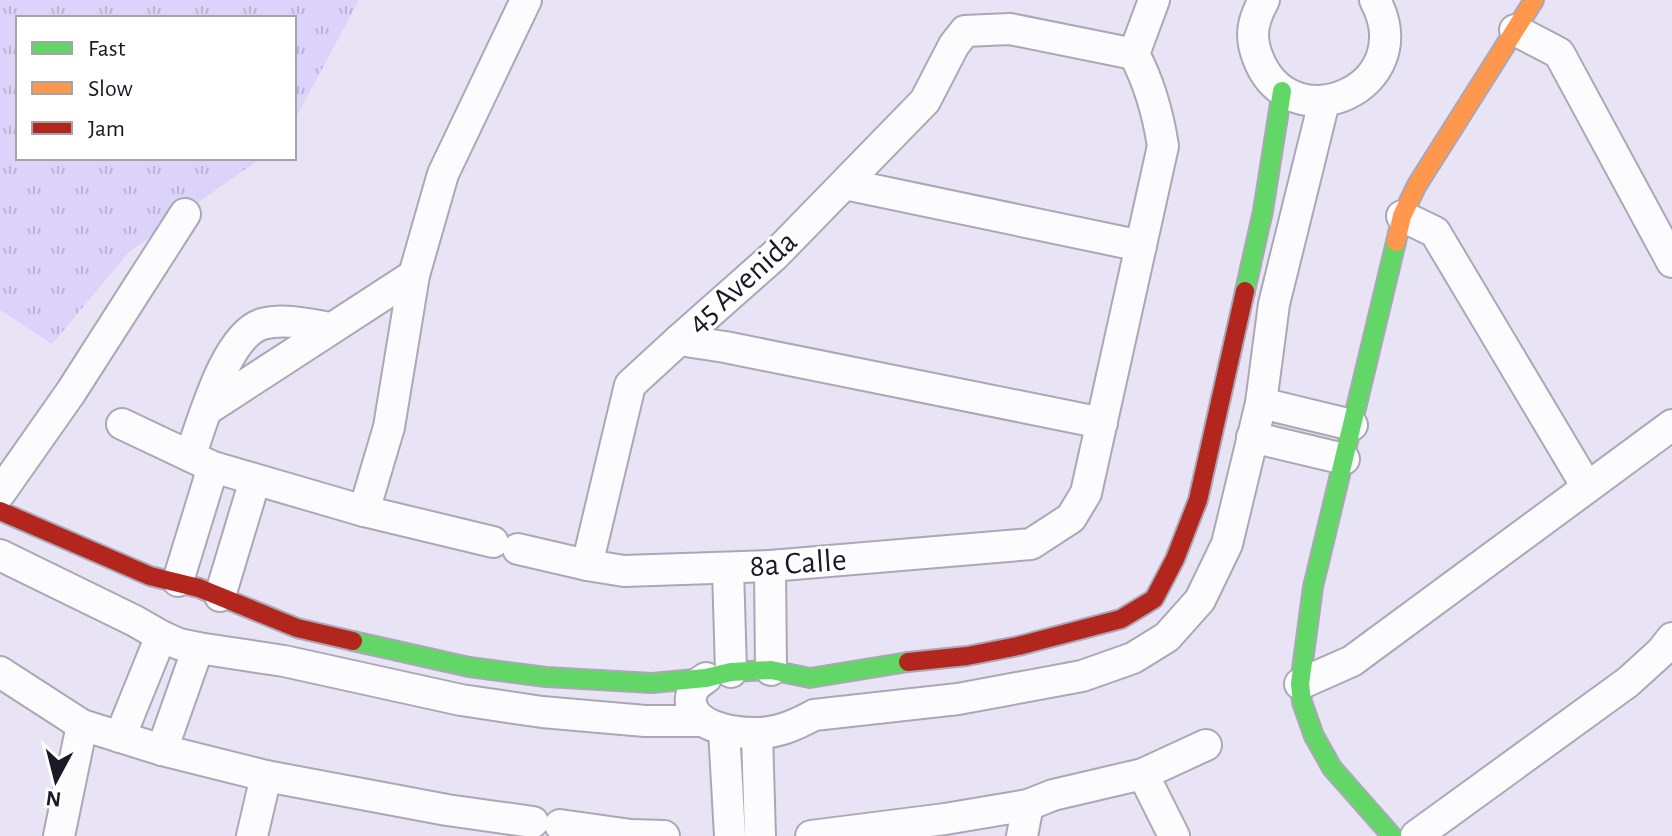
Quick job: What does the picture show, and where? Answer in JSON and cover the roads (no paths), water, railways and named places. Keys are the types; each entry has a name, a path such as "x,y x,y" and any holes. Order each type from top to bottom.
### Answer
{"street":[{"path":"364,511 389,427 414,275 443,174 526,0"},
{"path":"679,340 1102,423 1163,146 1160,124 1134,54 1154,0"},
{"path":"1264,0 1255,17 1253,45 1263,71 1282,91 1302,99 1324,102 1347,96 1367,82 1380,62 1386,39 1383,15 1375,0"},
{"path":"1392,836 1332,768 1314,736 1302,702 1300,684 1313,587 1402,216 1417,185 1534,0"},
{"name":"45 Avenida","path":"587,565 630,385 775,255 925,101 954,45 965,31 1010,29 1134,54"},
{"path":"1515,30 1559,53 1672,262"},
{"path":"0,511 164,579 297,628 469,667 546,677 652,683 771,670 810,678 889,664 967,656 1121,619 1154,599 1175,559 1198,500 1263,211 1282,91"},
{"path":"0,555 179,644 284,661 461,700 542,712 714,726 757,734 796,725 814,715 958,699 1082,676 1133,658 1167,637 1200,600 1227,544 1261,403 1274,304 1324,102"},
{"path":"845,184 1141,246"},
{"path":"0,493 71,392 185,214"},
{"path":"1402,216 1435,232 1587,487"},
{"path":"208,409 414,275"},
{"path":"164,579 202,462 208,409 226,361 244,335 261,325 300,322 330,328"},
{"path":"1261,403 1352,425"},
{"name":"8a Calle","path":"122,424 202,462 255,480 364,511 587,565 624,571 770,566 1031,544 1071,518 1086,493 1102,423"},
{"path":"1300,684 1352,661 1672,425"},
{"path":"1252,437 1344,459"},
{"path":"227,600 255,480"},
{"path":"770,566 771,670"},
{"path":"719,675 728,568"},
{"path":"148,629 133,611 137,591 142,583 164,579"},
{"path":"207,650 230,644 239,632 240,617 227,600"},
{"path":"120,737 148,629"},
{"path":"1416,836 1628,682 1672,638"},
{"path":"162,750 207,650"},
{"path":"0,672 82,725 162,750 444,823 547,824 630,835 664,836"},
{"path":"714,726 696,716 690,699 698,683 719,675"},
{"path":"810,678 821,691 822,700 814,715"},
{"path":"59,836 82,725"},
{"path":"714,726 730,836"},
{"path":"757,734 760,836"},
{"path":"815,836 1028,805 1053,795 1143,774 1206,745"},
{"path":"1143,774 1174,836"},
{"path":"252,836 266,776"},
{"path":"1022,836 1028,805"}]}
